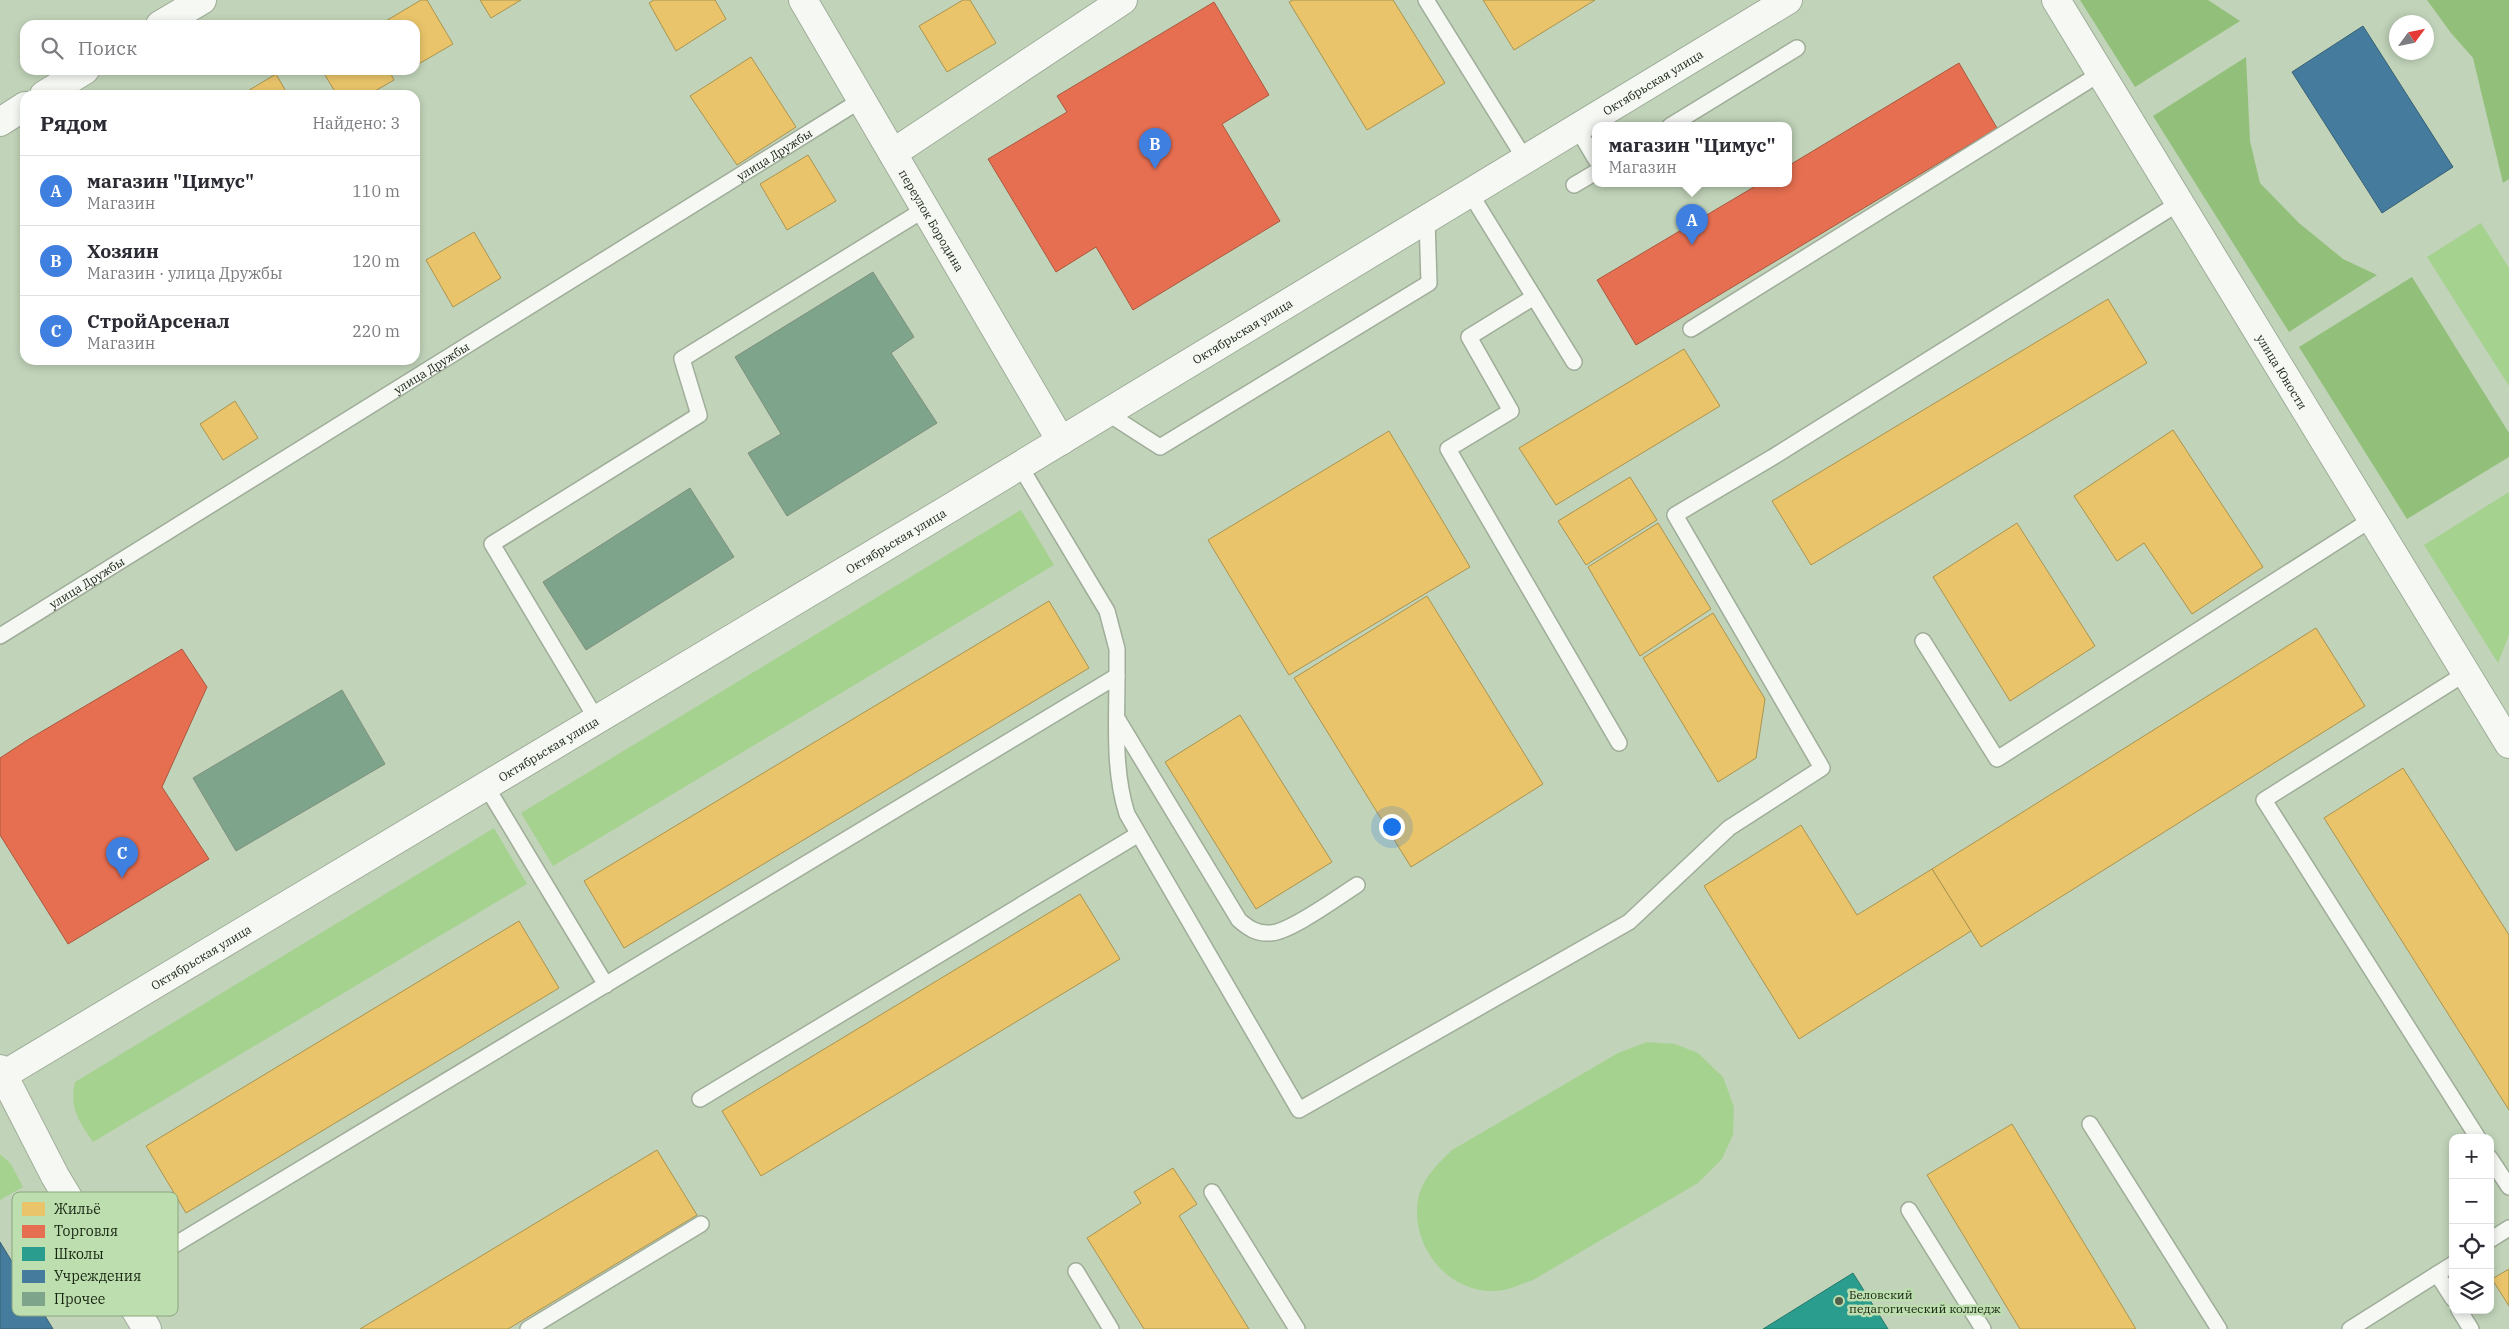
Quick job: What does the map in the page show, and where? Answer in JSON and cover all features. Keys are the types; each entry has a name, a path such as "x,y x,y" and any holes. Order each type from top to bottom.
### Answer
{"street":[{"path":"168,20 202,0"},
{"name":"переулок Бородина","path":"803,0 1060,441"},
{"path":"892,153 1123,0"},
{"name":"Октябрьская улица","path":"1,1074 1020,466 1788,0"},
{"name":"улица Юности","path":"2056,0 2509,744"},
{"path":"52,90 78,75"},
{"path":"0,122 20,109"},
{"path":"1,1074 65,1192"},
{"path":"140,1316 148,1329"}],"lane":[{"path":"1426,0 1525,159"},
{"path":"1677,122 1797,48"},
{"path":"1691,329 2101,74"},
{"name":"улица Дружбы","path":"0,636 862,100"},
{"path":"1577,128 1592,153"},
{"path":"1574,185 1592,174"},
{"path":"1470,193 1574,362"},
{"path":"1020,466 1107,611 1117,649 1119,782 1127,814 1137,835 1299,1110 1629,922 1729,828 1822,768 1675,515 1773,457 2179,203"},
{"path":"597,720 492,544 700,415 682,359 925,209"},
{"path":"1107,413 1160,447 1430,283 1427,219"},
{"path":"1534,297 1469,337 1511,411 1448,450 1619,743"},
{"path":"1923,641 1997,759 2372,519"},
{"path":"2466,673 2264,800 2475,1134"},
{"path":"178,1235 606,985 1117,676"},
{"path":"1117,718 1239,920 1247,927 1258,932 1280,932 1357,885"},
{"path":"486,786 606,985"},
{"path":"700,1099 1137,835"},
{"path":"2090,1124 2219,1329"},
{"path":"2494,1164 2509,1187"},
{"path":"1212,1192 1297,1329"},
{"path":"1909,1210 1983,1329"},
{"path":"528,1329 701,1224"},
{"path":"2494,1237 2509,1228"},
{"path":"2350,1329 2449,1266"},
{"path":"1076,1272 1111,1329"},
{"path":"2437,1274 2449,1293"},
{"path":"2462,1314 2471,1329"}],"green space":[{"path":"2080,0 2208,0 2240,21 2135,87"},
{"path":"2427,0 2509,0 2509,179 2503,183 2473,58 2451,33"},
{"path":"2246,57 2250,141 2260,183 2299,223 2343,259 2377,275 2289,332 2153,116"},
{"path":"2481,223 2509,268 2509,386 2427,257"},
{"path":"2412,277 2509,433 2509,457 2407,519 2299,347"},
{"path":"2509,492 2509,635 2498,663 2424,545"},
{"path":"1021,510 1054,565 553,866 521,813"},
{"path":"494,828 527,884 93,1142 76,1114 73,1100 75,1082"},
{"path":"1647,1042 1675,1044 1698,1053 1723,1077 1734,1107 1733,1135 1722,1159 1698,1183 1533,1280 1515,1287 1504,1290 1485,1291 1468,1286 1452,1278 1438,1266 1428,1252 1421,1236 1417,1218 1420,1192 1431,1172 1441,1161 1452,1150 1618,1053"},
{"path":"0,1154 11,1164 23,1187 0,1200"}],"building: Жильё":[{"path":"421,0 427,0 453,44 420,63 420,20 387,20"},
{"path":"480,0 521,0 491,18"},
{"path":"654,0 715,0 726,19 676,51 649,3"},
{"path":"963,0 970,0 996,43 947,72 919,26"},
{"path":"1293,0 1393,0 1445,83 1367,130 1289,2"},
{"path":"1483,0 1595,0 1514,50"},
{"path":"751,57 796,127 737,165 690,96"},
{"path":"277,75 285,90 249,90"},
{"path":"325,75 392,75 394,80 377,90 334,90"},
{"path":"808,155 836,201 787,230 760,184"},
{"path":"474,232 501,278 453,307 426,260"},
{"path":"2108,299 2147,363 1811,565 1772,501"},
{"path":"1684,349 1720,406 1556,505 1519,448"},
{"path":"235,401 258,438 223,460 200,424"},
{"path":"2173,430 2263,567 2192,614 2144,543 2117,561 2074,496"},
{"path":"1389,431 1470,567 1289,675 1208,540"},
{"path":"1630,477 1657,520 1586,565 1558,521"},
{"path":"1658,523 1711,609 1640,656 1588,567"},
{"path":"2017,523 2095,646 2010,701 1933,577"},
{"path":"1427,596 1543,784 1411,867 1294,678"},
{"path":"1049,601 1089,668 624,948 584,881"},
{"path":"1713,613 1765,699 1756,758 1718,782 1643,658"},
{"path":"2316,628 2365,706 1981,947 1932,869"},
{"path":"1240,715 1332,862 1256,909 1165,762"},
{"path":"2403,768 2509,935 2509,1110 2324,818"},
{"path":"1801,825 1857,915 1932,869 1971,931 1799,1039 1704,886"},
{"path":"1080,894 1120,959 761,1176 722,1111"},
{"path":"519,921 559,988 186,1213 178,1200 178,1192 173,1192 146,1146"},
{"path":"2012,1124 2136,1329 2020,1329 1927,1175"},
{"path":"657,1150 697,1215 508,1329 360,1329"},
{"path":"1173,1168 1197,1204 1179,1216 1249,1329 1144,1329 1087,1238 1141,1203 1134,1192"},
{"path":"2509,1269 2509,1306 2494,1282 2494,1278"}],"building: Торговля":[{"path":"1214,2 1269,95 1222,124 1280,221 1133,310 1096,247 1056,272 988,159 1067,112 1057,96"},
{"path":"1959,63 1997,128 1636,345 1597,280 1754,187 1792,187 1792,164"},
{"path":"182,649 207,687 162,787 209,859 68,944 0,835 0,758"}],"building: Школы":[{"name":"Беловский педагогический колледж","path":"1853,1273 1888,1329 1763,1329"}],"building: Учреждения":[{"path":"2363,26 2453,167 2382,213 2292,72"},
{"path":"0,1242 12,1262 12,1316 45,1316 53,1329 0,1329"}],"building: Прочее":[{"path":"873,272 914,337 891,353 937,423 787,516 748,453 781,434 735,357"},
{"path":"690,488 734,557 586,650 543,582"},
{"path":"342,690 385,764 236,851 193,778"}],"place":[{"name":"Хозяин","path":"1155,169"},
{"name":"магазин \"Цимус\"","path":"1692,245"},
{"name":"СтройАрсенал","path":"122,878"},
{"name":"Беловский педагогический колледж","path":"1839,1301"}]}
